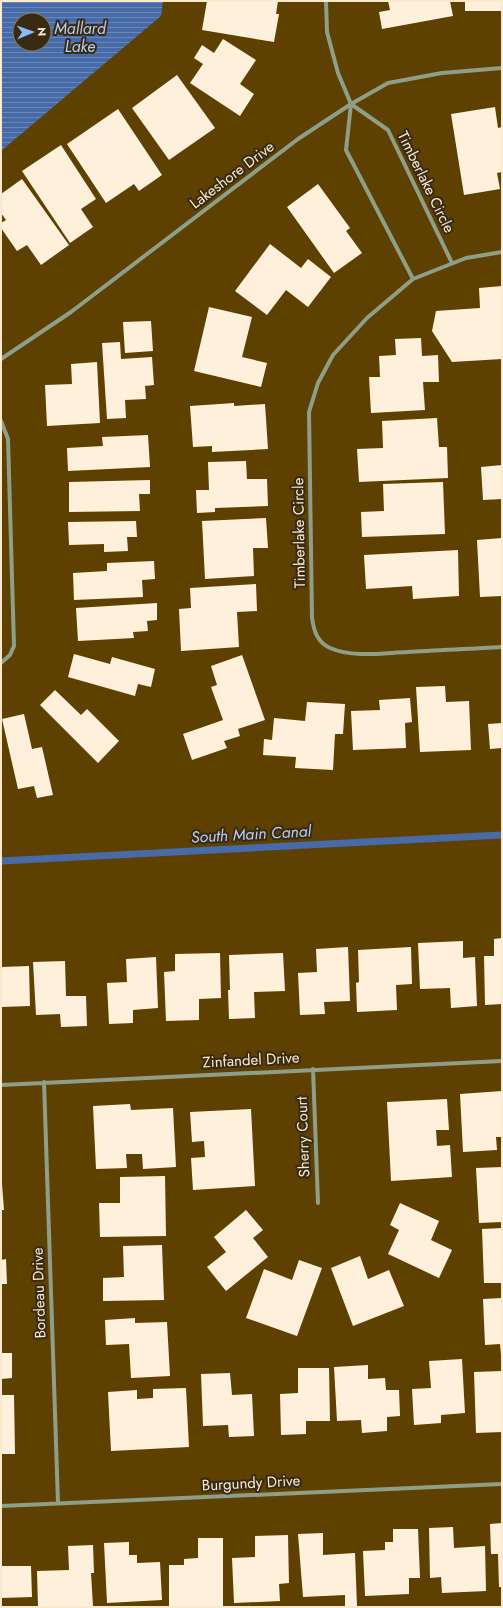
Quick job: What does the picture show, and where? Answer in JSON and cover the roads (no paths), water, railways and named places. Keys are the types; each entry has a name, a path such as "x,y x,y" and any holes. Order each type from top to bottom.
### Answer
{"street":[{"path":"326,1 327,32 338,73 351,104 346,150 413,279"},
{"name":"Lakeshore Drive","path":"1,359 72,312 298,139 351,104 388,83 442,72 502,68"},
{"name":"Timberlake Circle","path":"351,104 388,130 452,263"},
{"name":"Timberlake Circle","path":"502,252 466,258 413,279 366,318 333,355 318,382 310,412 312,618 314,632 320,641 330,648 343,652 371,653 502,647"},
{"path":"1,420 8,439 14,646 10,655 1,663"},
{"name":"Zinfandel Drive","path":"1,1084 502,1061"},
{"name":"Sherry Court","path":"313,1069 318,1203"},
{"name":"Bordeau Drive","path":"44,1082 58,1503"},
{"name":"Burgundy Drive","path":"1,1506 502,1484"}],"water":[{"name":"Mallard Lake","path":"1,1 163,1 161,16 1,151"}],"waterway":[{"name":"South Main Canal","path":"1,861 502,835"}]}
